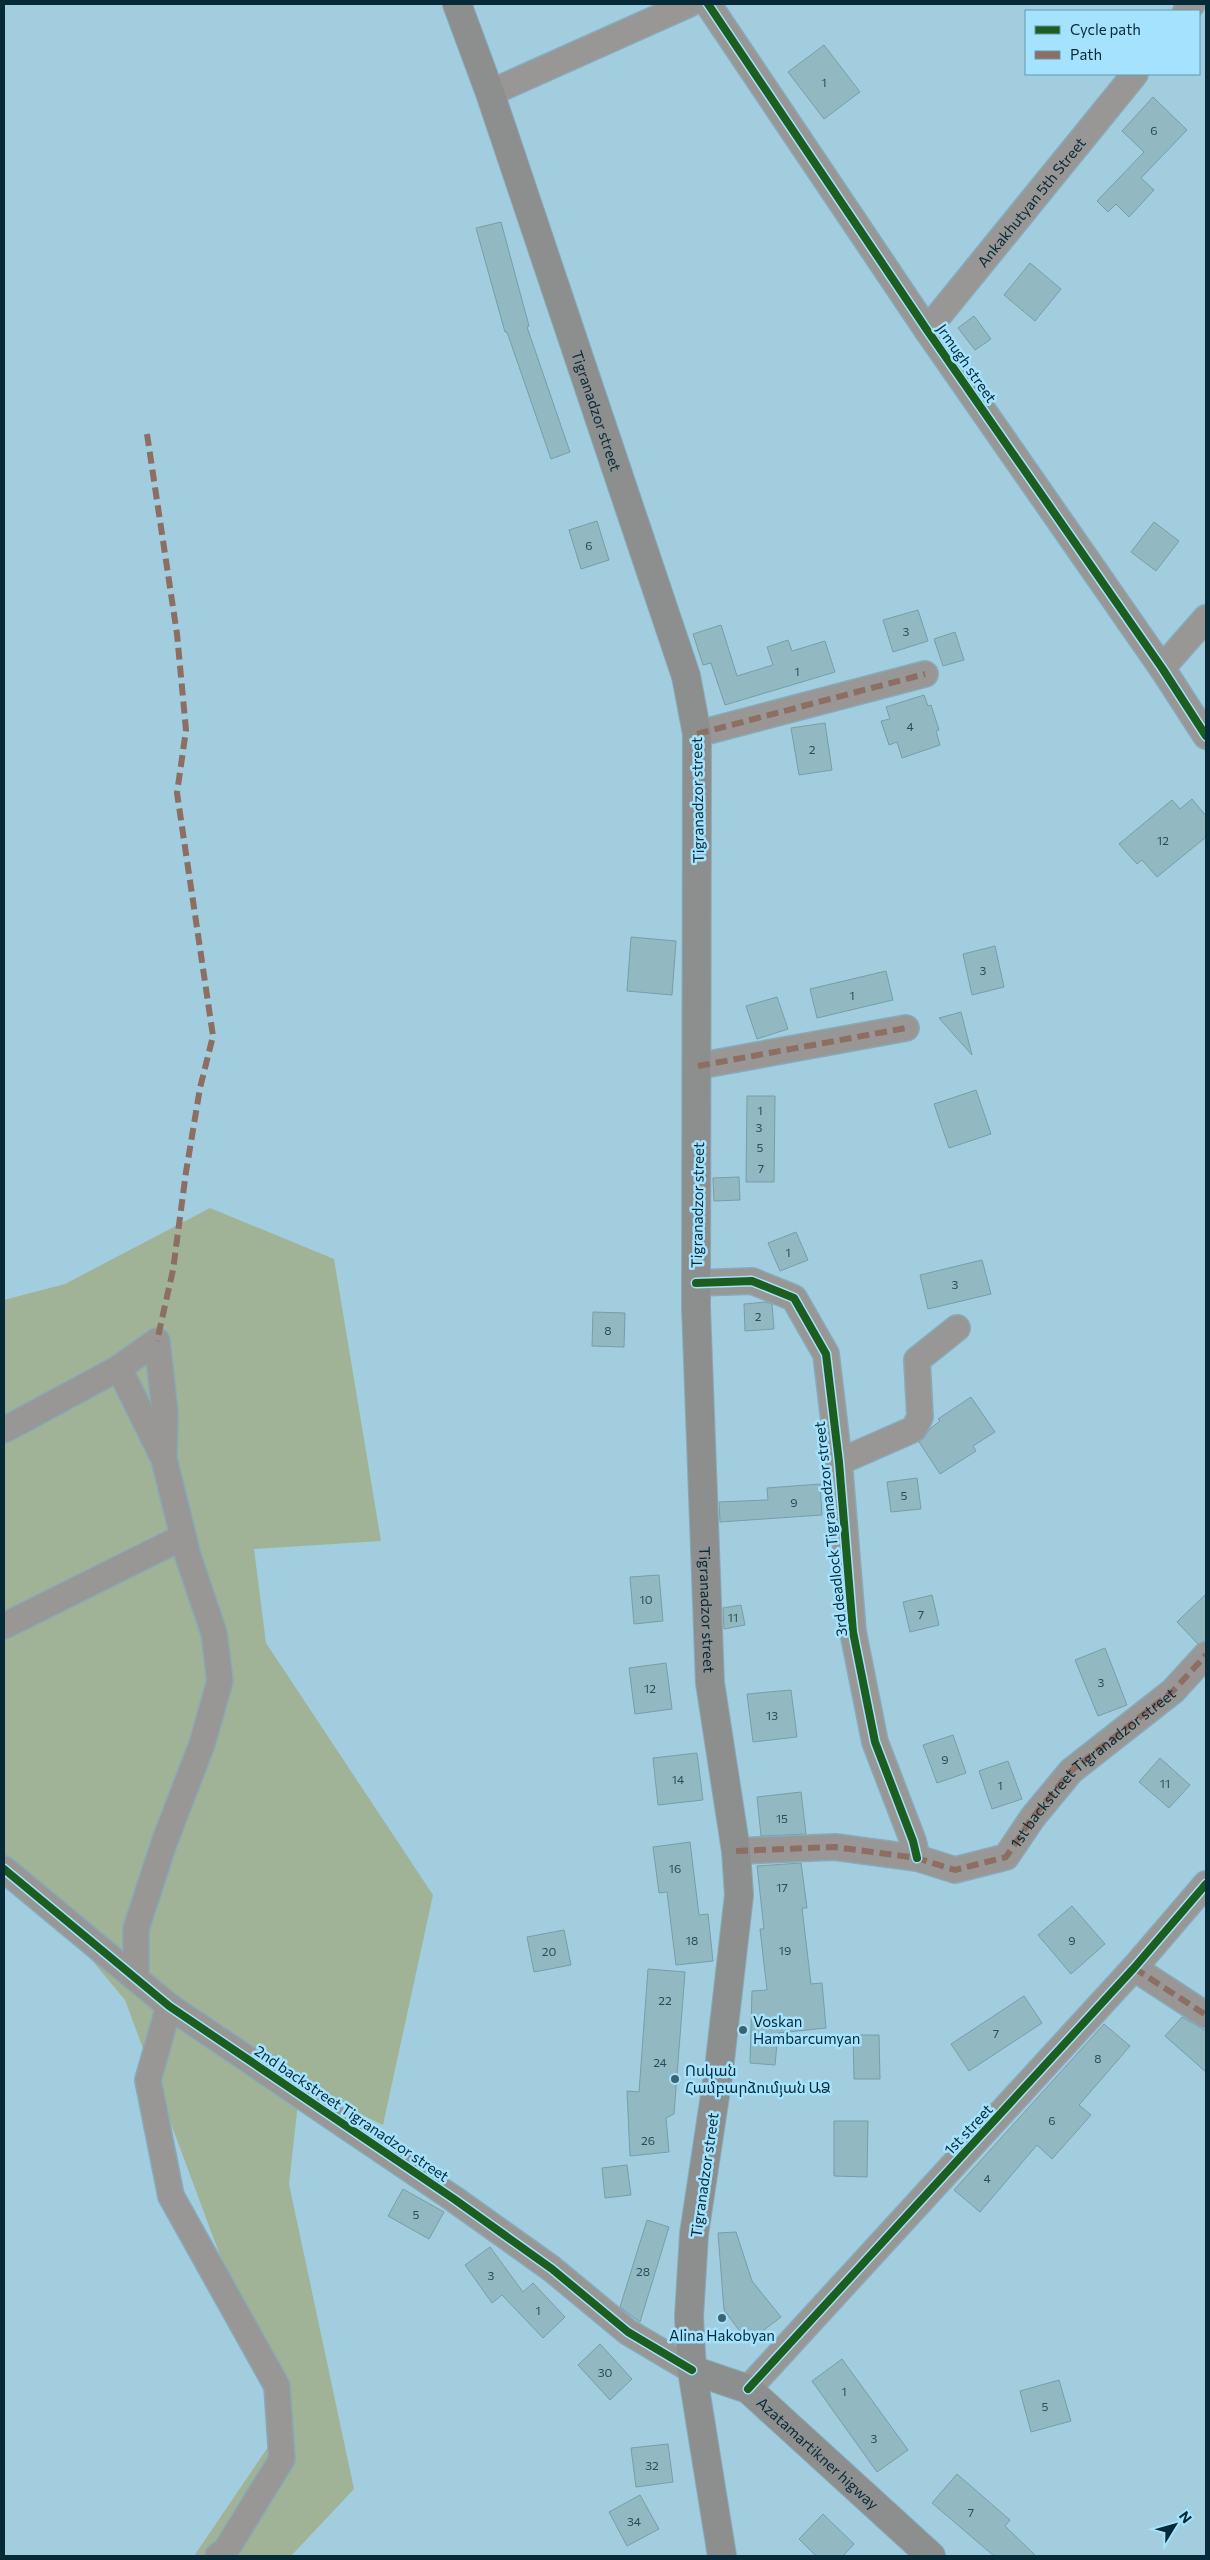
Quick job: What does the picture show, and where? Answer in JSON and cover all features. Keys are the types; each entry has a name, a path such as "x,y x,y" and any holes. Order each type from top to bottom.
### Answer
{"main road":[{"name":"Tigranadzor street","path":"457,4 490,93 686,676 697,734 698,1066 696,1283 710,1683 736,1851 740,1895 719,2069 694,2234 689,2317 692,2370 722,2556"},
{"name":"Azatamartikner higway","path":"692,2370 748,2389 931,2556"}],"street":[{"path":"490,93 690,4"},
{"name":"Jrmugh street","path":"708,4 927,330 1162,668 1206,736"},
{"name":"Ankakhutyan 5th Street","path":"927,330 1134,75"},
{"path":"1162,668 1206,618"},
{"path":"697,734 925,674"},
{"path":"698,1066 906,1028"},
{"name":"3rd deadlock Tigranadzor street","path":"696,1283 752,1281 794,1298 826,1354 839,1462 853,1632 875,1742 918,1858"},
{"path":"839,1462 914,1429 920,1417 917,1360 957,1328"},
{"path":"4,1430 119,1368 157,1341 165,1412 164,1459"},
{"path":"119,1368 164,1459 183,1538 214,1633 220,1681 202,1744 164,1843 136,1929 136,1977"},
{"path":"4,1626 183,1538"},
{"name":"1st backstreet Tigranadzor street","path":"736,1851 835,1847 918,1858 955,1870 1006,1857 1034,1817 1072,1771 1173,1691 1206,1656"},
{"name":"2nd backstreet Tigranadzor street","path":"4,1869 169,2006 462,2205 552,2269 628,2332 692,2370"},
{"name":"1st street","path":"748,2389 1134,1968 1206,1884"},
{"path":"1134,1968 1206,2015"},
{"path":"169,2006 148,2080 171,2196 277,2386 282,2458 226,2550 218,2556"}],"green space":[{"path":"210,1208 334,1259 381,1541 254,1549 266,1643 433,1895 383,2125 300,2085 289,2184 354,2489 291,2556 194,2556 283,2425 125,2000 4,1855 4,1300 65,1284"}],"building":[{"path":"824,45 860,92 824,119 788,72"},
{"path":"1153,97 1187,130 1141,178 1154,190 1129,217 1116,204 1108,212 1097,201 1144,152 1122,131"},
{"path":"501,222 529,326 527,327 570,452 551,459 507,332 505,332 476,228"},
{"path":"1030,263 1061,289 1035,321 1004,295"},
{"path":"974,316 991,339 975,350 958,328"},
{"path":"597,521 609,560 581,569 569,530"},
{"path":"1154,522 1179,541 1156,571 1131,552"},
{"path":"918,610 928,641 893,652 883,620"},
{"path":"721,625 737,676 773,665 767,647 788,640 792,651 825,641 835,672 725,705 711,663 703,665 693,634"},
{"path":"955,632 964,660 943,666 934,639"},
{"path":"924,695 928,706 931,705 939,730 936,731 940,745 902,758 897,742 889,745 881,721 890,719 886,707"},
{"path":"825,723 832,770 799,775 791,728"},
{"path":"1192,799 1206,816 1206,837 1157,877 1142,860 1137,864 1119,844 1172,800 1180,809"},
{"path":"631,937 676,941 672,995 627,991"},
{"path":"995,946 1004,987 972,995 963,954"},
{"path":"886,971 893,1000 817,1018 810,989"},
{"path":"777,997 788,1029 757,1039 746,1006"},
{"path":"961,1012 972,1055 939,1018"},
{"path":"976,1090 991,1134 949,1148 934,1104"},
{"path":"747,1096 775,1096 774,1182 746,1182"},
{"path":"739,1177 740,1200 714,1201 713,1178"},
{"path":"796,1232 808,1260 780,1271 768,1243"},
{"path":"982,1260 991,1294 928,1309 920,1275"},
{"path":"766,1302 772,1304 774,1329 745,1331 744,1304"},
{"path":"593,1312 625,1313 624,1347 592,1346"},
{"path":"971,1397 995,1432 973,1446 976,1451 940,1474 919,1442 940,1421 938,1419"},
{"path":"917,1478 921,1509 891,1512 887,1482"},
{"path":"820,1484 822,1515 720,1522 719,1502 768,1500 767,1488"},
{"path":"659,1575 663,1621 634,1624 630,1577"},
{"path":"1206,1594 1206,1641 1198,1644 1177,1622"},
{"path":"932,1595 939,1625 910,1632 903,1602"},
{"path":"741,1605 745,1625 724,1629 723,1608"},
{"path":"1105,1648 1127,1705 1098,1716 1075,1660"},
{"path":"666,1663 672,1709 635,1714 629,1668"},
{"path":"791,1690 797,1737 753,1742 747,1694"},
{"path":"953,1735 966,1773 937,1783 923,1745"},
{"path":"697,1753 703,1800 658,1805 653,1758"},
{"path":"1160,1758 1190,1785 1169,1808 1139,1782"},
{"path":"1008,1761 1022,1799 992,1809 979,1771"},
{"path":"801,1792 806,1834 761,1836 757,1797"},
{"path":"690,1842 699,1915 708,1914 713,1961 676,1965 667,1892 659,1893 653,1847"},
{"path":"801,1863 807,1908 802,1908 811,1984 822,1983 826,2028 778,2033 775,2065 750,2063 752,1991 767,1990 760,1929 764,1929 757,1866"},
{"path":"1072,1906 1105,1944 1071,1974 1038,1935"},
{"path":"564,1930 571,1965 534,1972 527,1937"},
{"path":"648,1969 685,1972 674,2114 666,2118 669,2152 630,2156 627,2091 639,2092"},
{"path":"1024,1996 1042,2023 969,2071 951,2044"},
{"path":"1182,2017 1206,2031 1206,2072 1165,2036"},
{"path":"1104,2024 1130,2046 1079,2105 1091,2115 1052,2159 1037,2145 980,2212 954,2190"},
{"path":"853,2035 879,2035 880,2079 854,2079"},
{"path":"834,2121 868,2121 867,2177 834,2176"},
{"path":"627,2165 631,2195 605,2198 602,2168"},
{"path":"403,2189 444,2212 429,2239 388,2216"},
{"path":"647,2220 669,2227 640,2322 620,2307"},
{"path":"736,2232 752,2281 781,2317 748,2342 724,2310 718,2233"},
{"path":"490,2247 523,2292 533,2283 565,2317 543,2338 502,2295 492,2303 465,2265"},
{"path":"600,2344 632,2379 610,2400 578,2365"},
{"path":"842,2359 908,2450 877,2472 812,2381"},
{"path":"1059,2380 1071,2421 1031,2432 1020,2391"},
{"path":"668,2444 673,2482 636,2487 631,2448"},
{"path":"957,2474 1010,2520 1005,2526 1036,2556 994,2556 932,2503"},
{"path":"640,2495 659,2529 627,2546 609,2512"},
{"path":"823,2514 854,2544 843,2556 816,2556 799,2539"}],"marked path":[{"path":"147,434 177,634 186,730 177,793 213,1036 200,1088 186,1172 173,1270 157,1341"},
{"path":"697,734 925,674"},
{"path":"698,1066 906,1028"},
{"path":"736,1851 835,1847 917,1858 955,1870 1006,1857 1033,1817 1071,1771 1173,1691 1206,1655"},
{"path":"1134,1968 1206,2015"}],"cycle path":[{"path":"708,4 927,330 1162,668 1206,736"},
{"path":"696,1283 752,1281 794,1298 826,1354 839,1462 853,1632 875,1742 913,1841 917,1858"},
{"path":"4,1869 169,2006 454,2199 552,2269 628,2332 692,2370"},
{"path":"748,2389 1134,1968 1206,1884"}],"place":[{"name":"Voskan Hambarcumyan","path":"743,2030"},
{"name":"Ոսկան Համբարձումյան ԱՁ","path":"675,2079"},
{"name":"Alina Hakobyan","path":"722,2318"}]}
